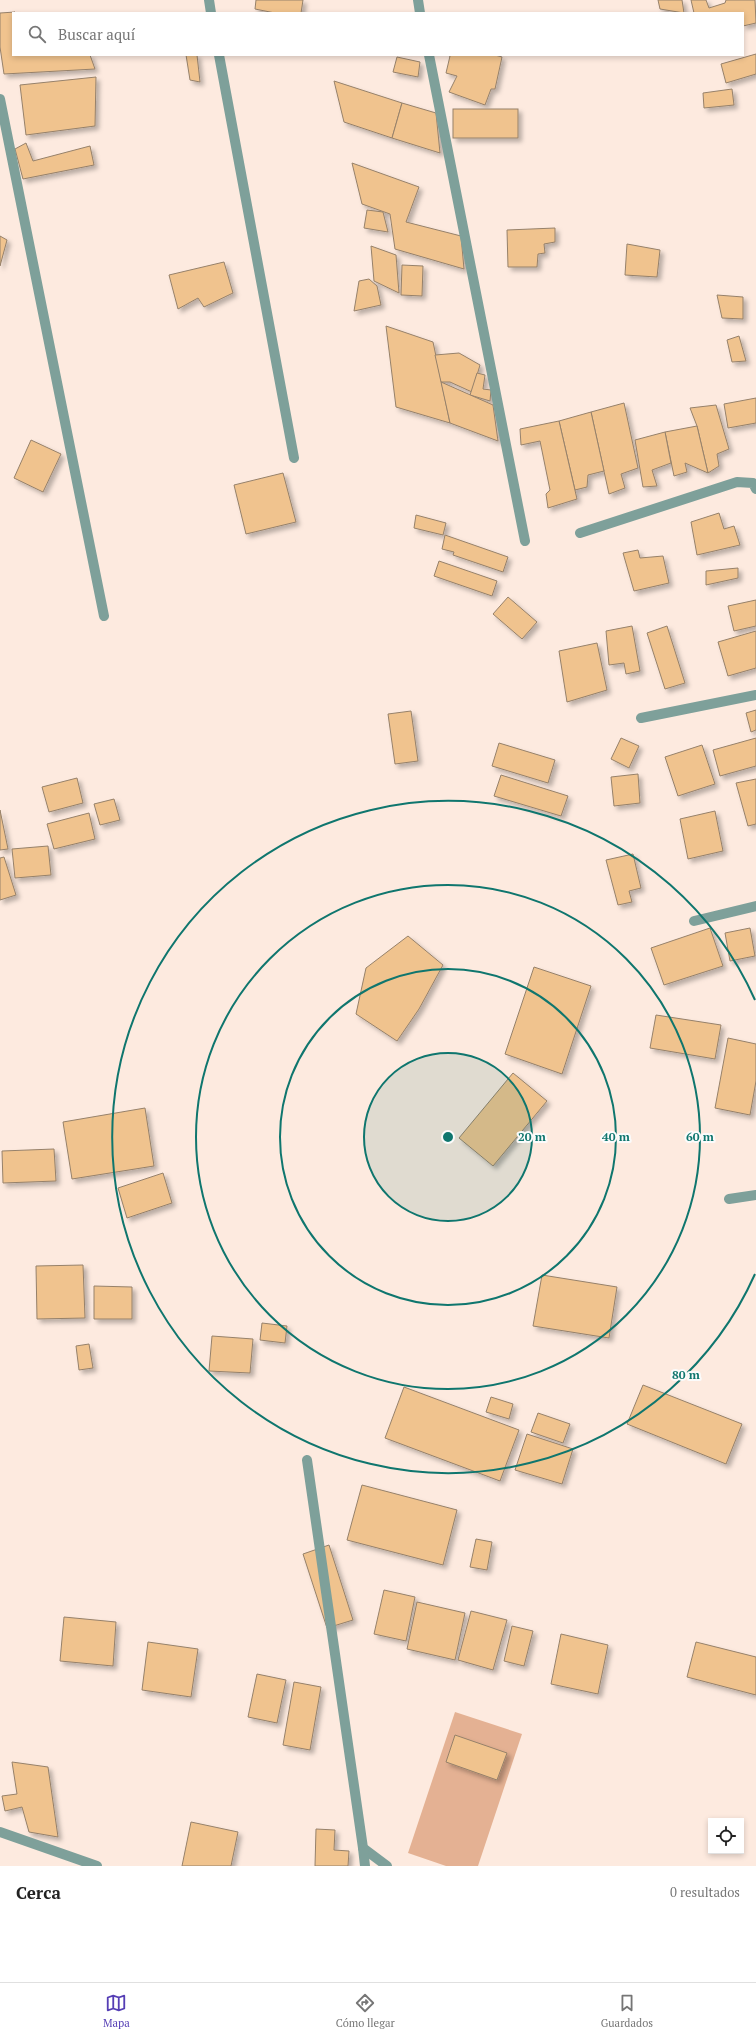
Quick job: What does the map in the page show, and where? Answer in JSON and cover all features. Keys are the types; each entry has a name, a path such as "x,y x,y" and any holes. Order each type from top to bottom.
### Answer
{"street":[{"path":"209,0 211,12"},
{"path":"418,0 420,12"},
{"path":"219,56 294,458"},
{"path":"429,56 525,540"},
{"path":"0,100 104,616"},
{"path":"580,533 737,482 753,483 756,489"},
{"path":"641,718 756,695"},
{"path":"694,921 756,906"},
{"path":"729,1199 756,1195"},
{"path":"307,1460 365,1866"},
{"path":"0,1832 97,1866"},
{"path":"362,1848 387,1866"}],"shaded area":[{"path":"455,1712 522,1734 478,1866 446,1866 408,1853"}],"building":[{"path":"256,0 303,0 301,12 270,12 255,9"},
{"path":"658,0 682,0 684,12 678,12 660,9"},
{"path":"691,0 706,0 709,8 725,3 726,0 755,0 756,23 744,26 744,12 694,12"},
{"path":"12,12 12,56 90,56 95,69 4,74 0,47 0,13"},
{"path":"756,54 756,74 726,83 721,64"},
{"path":"186,56 197,56 200,82 190,80"},
{"path":"450,56 502,57 495,89 491,89 485,105 449,92 457,76 446,73"},
{"path":"397,57 420,62 418,77 393,72"},
{"path":"96,77 95,126 26,135 20,85"},
{"path":"334,81 402,103 392,138 344,122"},
{"path":"732,89 734,105 704,108 703,93"},
{"path":"402,103 436,113 440,153 392,138"},
{"path":"453,109 518,109 518,138 453,138"},
{"path":"26,143 33,161 90,146 94,165 23,179 15,149"},
{"path":"352,163 419,187 406,222 461,236 464,269 395,249 390,214 362,204"},
{"path":"367,210 383,212 388,232 364,228"},
{"path":"555,228 555,242 544,244 545,253 538,254 537,267 508,267 507,230"},
{"path":"0,236 7,240 0,266"},
{"path":"627,244 660,250 657,277 625,275"},
{"path":"371,246 396,255 399,293 374,281"},
{"path":"224,262 233,293 204,307 198,298 178,309 169,275"},
{"path":"402,265 423,266 422,296 401,295"},
{"path":"369,279 377,286 381,305 354,311 359,281"},
{"path":"717,295 743,297 743,319 722,318"},
{"path":"386,326 433,342 450,423 396,407"},
{"path":"739,336 746,361 732,362 727,340"},
{"path":"459,353 480,365 472,392 450,382 441,382 435,355"},
{"path":"477,373 485,375 483,389 491,390 490,401 470,395"},
{"path":"441,382 493,405 498,441 450,423"},
{"path":"756,398 756,423 728,428 724,404"},
{"path":"624,403 638,468 621,474 625,488 609,494 591,412"},
{"path":"716,405 729,449 717,454 719,466 708,473 697,426 690,408"},
{"path":"591,412 604,471 588,475 587,487 575,490 559,421"},
{"path":"559,421 577,499 548,508 546,494 550,490 540,441 521,445 520,429"},
{"path":"697,426 708,473 685,463 687,472 674,476 665,432"},
{"path":"665,432 671,463 652,470 657,486 643,487 635,440"},
{"path":"31,440 61,454 43,492 14,478"},
{"path":"283,473 296,522 246,534 234,485"},
{"path":"719,513 724,529 734,526 740,545 697,555 691,522"},
{"path":"416,515 446,523 443,535 414,528"},
{"path":"445,535 508,557 503,572 453,555 454,552 442,549"},
{"path":"638,550 640,558 663,556 669,583 634,591 623,553"},
{"path":"439,561 497,581 492,596 434,576"},
{"path":"738,568 738,578 706,585 706,571"},
{"path":"508,597 537,622 522,639 493,614"},
{"path":"756,600 756,626 734,631 728,606"},
{"path":"632,626 640,671 626,674 624,663 609,665 606,631"},
{"path":"667,626 685,683 665,689 647,633"},
{"path":"756,631 756,668 728,676 718,642"},
{"path":"597,643 607,690 567,702 559,651"},
{"path":"756,710 756,730 751,732 746,713"},
{"path":"411,711 418,761 395,764 388,714"},
{"path":"621,738 639,746 629,768 611,759"},
{"path":"756,738 756,766 720,776 713,750"},
{"path":"499,743 555,760 548,783 492,766"},
{"path":"702,745 715,784 678,796 665,757"},
{"path":"638,774 640,803 614,806 611,777"},
{"path":"501,775 568,796 561,816 494,796"},
{"path":"77,778 83,803 49,812 42,787"},
{"path":"756,779 756,824 748,826 736,783"},
{"path":"114,799 120,820 100,825 94,804"},
{"path":"0,810 8,849 0,850"},
{"path":"715,811 723,851 688,859 680,819"},
{"path":"89,813 95,839 54,849 47,824"},
{"path":"48,846 51,875 15,878 12,849"},
{"path":"633,854 641,888 629,891 632,902 618,905 606,860"},
{"path":"4,857 16,895 0,900 0,858"},
{"path":"710,928 723,966 664,985 651,948"},
{"path":"750,928 755,956 730,961 725,933"},
{"path":"408,936 443,965 419,1009 397,1041 356,1014 366,968"},
{"path":"534,967 591,986 562,1074 505,1054"},
{"path":"656,1015 721,1025 715,1059 650,1048"},
{"path":"728,1038 756,1044 756,1081 750,1115 715,1108"},
{"path":"513,1073 547,1101 493,1166 459,1138"},
{"path":"145,1108 154,1166 72,1179 63,1122"},
{"path":"54,1149 56,1181 3,1183 2,1151"},
{"path":"163,1173 172,1203 127,1218 118,1188"},
{"path":"83,1265 85,1318 37,1319 36,1266"},
{"path":"542,1275 617,1287 609,1338 533,1326"},
{"path":"94,1286 132,1287 132,1319 94,1319"},
{"path":"262,1323 287,1326 285,1343 260,1340"},
{"path":"212,1336 253,1339 250,1373 209,1371"},
{"path":"89,1344 93,1368 79,1370 76,1346"},
{"path":"643,1385 742,1424 726,1464 627,1424"},
{"path":"404,1387 519,1430 500,1481 385,1438"},
{"path":"491,1397 513,1404 509,1419 486,1412"},
{"path":"538,1413 570,1424 563,1443 531,1432"},
{"path":"527,1434 573,1449 562,1484 515,1470"},
{"path":"362,1485 457,1510 443,1565 347,1540"},
{"path":"476,1539 492,1542 487,1570 470,1567"},
{"path":"329,1545 353,1620 327,1628 303,1554"},
{"path":"384,1590 415,1597 406,1641 374,1634"},
{"path":"417,1602 465,1613 455,1660 407,1649"},
{"path":"471,1611 507,1620 493,1670 458,1660"},
{"path":"64,1617 116,1622 113,1666 60,1661"},
{"path":"512,1626 533,1631 524,1666 504,1661"},
{"path":"561,1634 608,1645 598,1694 551,1684"},
{"path":"148,1642 198,1649 191,1697 142,1690"},
{"path":"696,1642 756,1657 756,1695 687,1677"},
{"path":"257,1674 286,1680 277,1723 248,1717"},
{"path":"294,1682 321,1687 310,1750 283,1745"},
{"path":"455,1735 507,1753 497,1780 446,1762"},
{"path":"12,1762 48,1767 58,1837 29,1832 22,1807 5,1811 2,1796 17,1794"},
{"path":"191,1822 238,1832 231,1866 182,1866"},
{"path":"316,1829 335,1830 334,1850 349,1851 348,1866 315,1866"}]}
